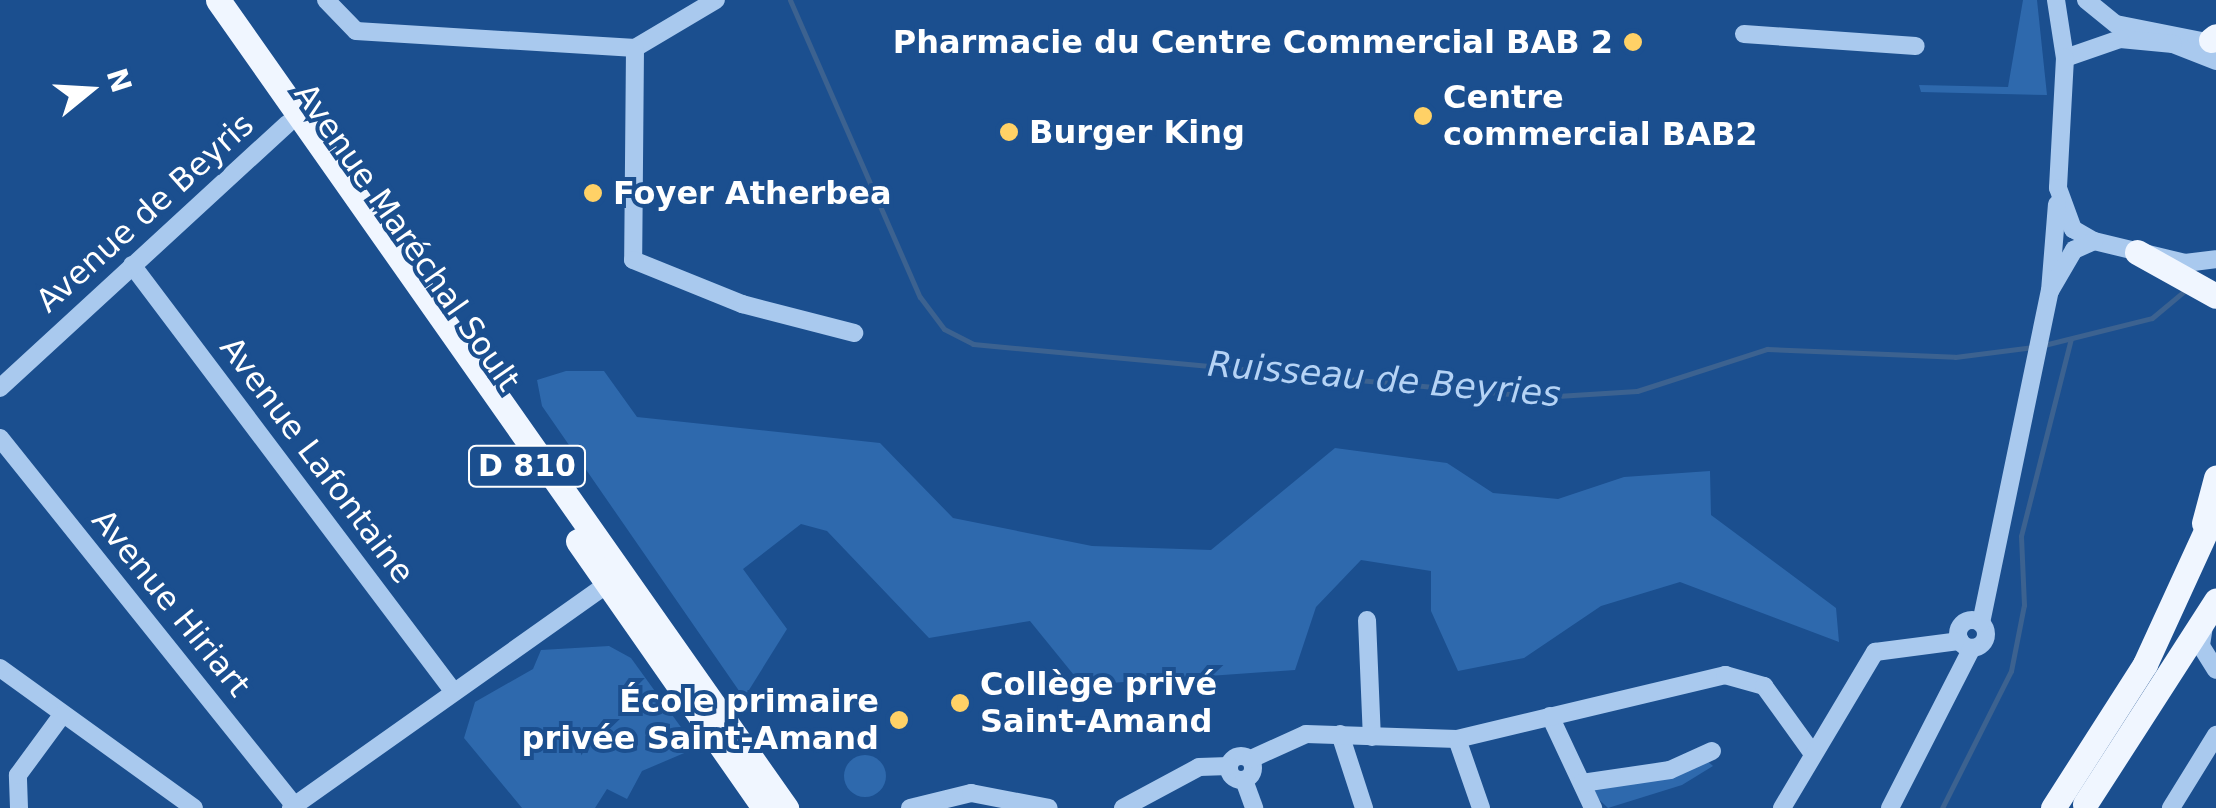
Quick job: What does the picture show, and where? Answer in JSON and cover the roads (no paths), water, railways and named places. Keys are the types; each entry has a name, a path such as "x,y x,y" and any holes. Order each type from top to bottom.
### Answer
{"main road":[{"name":"Avenue Maréchal Soult","path":"200,0 294,119 608,584 765,808"},
{"name":"D 810","path":"218,0 294,119 786,808"},
{"path":"2136,252 2216,296"},
{"path":"2191,571 2216,478"},
{"path":"2053,808 2145,664 2191,571 2216,509"},
{"path":"2084,806 2216,602"},
{"path":"2084,806 2130,716 2145,664"}],"street":[{"path":"326,0 356,31 634,48 716,0"},
{"path":"1782,808 1875,652 1966,645 1986,636 1982,623 2050,292 2065,58 2056,0"},
{"path":"2086,0 2116,24 2215,45"},
{"path":"1744,34 1916,46"},
{"path":"2065,58 2120,39 2215,45"},
{"path":"634,48 634,260 742,304 854,333"},
{"name":"Avenue de Beyris","path":"0,388 294,119"},
{"path":"2058,188 2073,229 2094,242 2136,252 2216,259"},
{"path":"2050,292 2074,250 2094,242"},
{"name":"Avenue Lafontaine","path":"132,266 453,692"},
{"name":"Avenue Hiriart","path":"0,438 293,807"},
{"path":"293,807 608,584"},
{"path":"1367,620 1372,737"},
{"path":"2204,626 2201,646 2216,670"},
{"path":"1890,808 1966,645"},
{"path":"0,668 194,808"},
{"path":"1244,780 1250,760 1287,740 1340,734 1457,739 1725,675 1764,686 1812,754"},
{"path":"19,808 18,775 62,715"},
{"path":"1550,716 1593,808"},
{"path":"1340,734 1364,808"},
{"path":"2171,808 2216,735"},
{"path":"1457,739 1481,808"},
{"path":"1582,783 1670,770 1712,751"},
{"path":"1229,766 1238,756 1250,760"},
{"path":"1133,806 1210,763 1229,766 1244,780 1254,808"},
{"path":"910,808 971,793 1049,808"}],"waterway":[{"name":"Ruisseau de Beyries","path":"790,0 920,297 944,329 973,344 1541,397 1637,391 1767,349 1955,357 2033,347"},
{"name":"Ruisseau de Beyries","path":"2044,345 2152,318 2188,288"},
{"path":"1942,808 2011,671 2024,605 2021,536 2071,339"}],"place":[{"name":"Pharmacie du Centre Commercial BAB 2","path":"1633,42"},
{"name":"Centre commercial BAB2","path":"1423,116"},
{"name":"Burger King","path":"1009,132"},
{"name":"Foyer Atherbea","path":"593,193"},
{"name":"Collège privé Saint-Amand","path":"960,703"},
{"name":"École primaire privée Saint-Amand","path":"899,720"}]}
